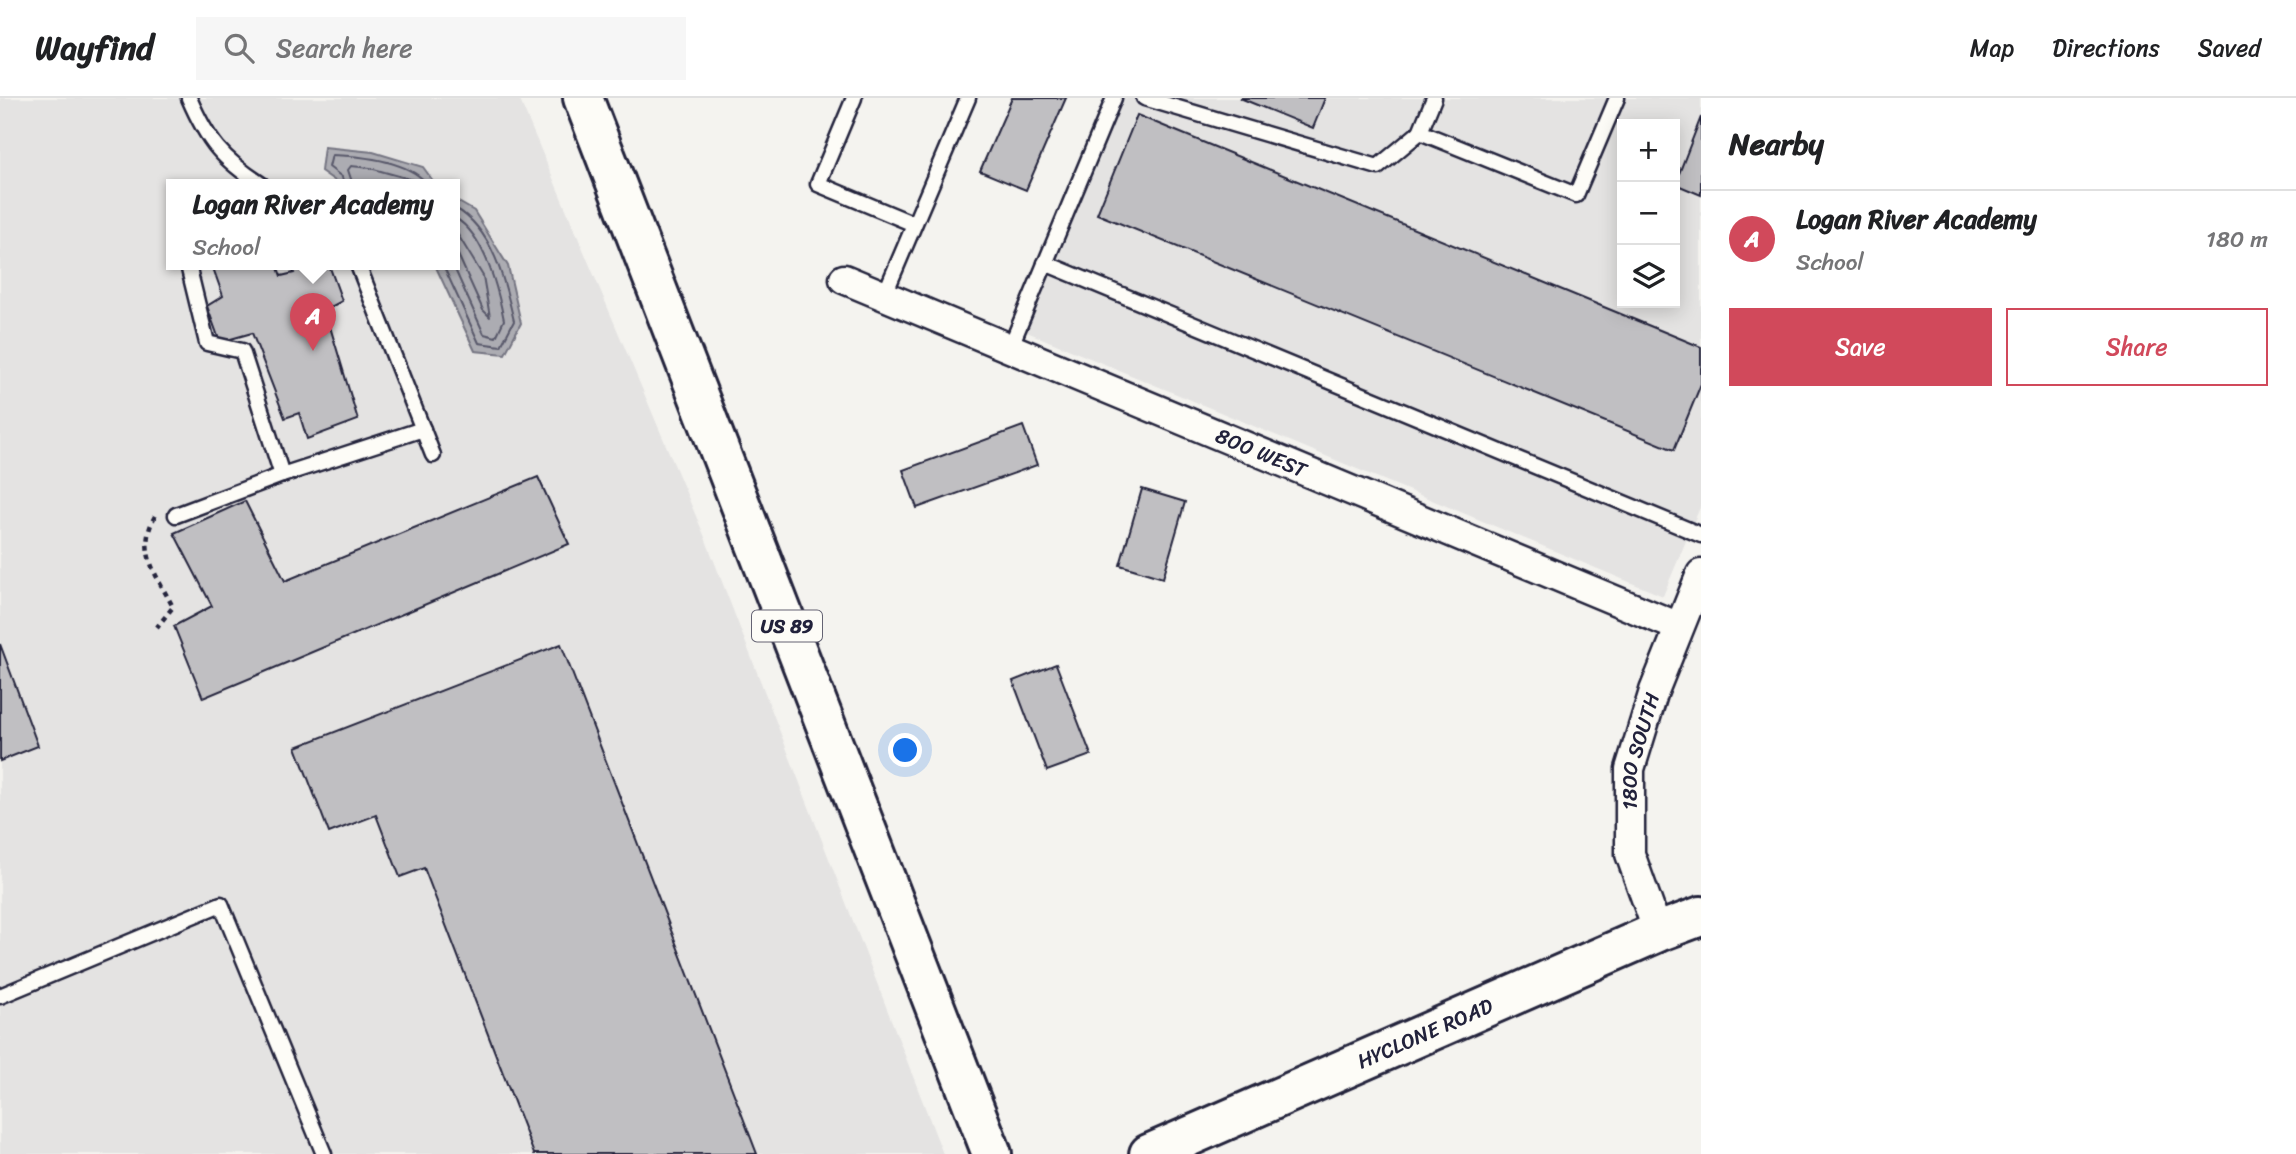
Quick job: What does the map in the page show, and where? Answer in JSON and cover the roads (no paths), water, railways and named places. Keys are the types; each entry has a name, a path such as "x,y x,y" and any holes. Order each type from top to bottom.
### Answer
{"main road":[{"name":"US 89","path":"583,98 992,1154"},
{"name":"HYCLONE ROAD","path":"1149,1154 1658,932 1701,916"}],"street":[{"name":"800 WEST","path":"844,279 1679,627"},
{"name":"1800 SOUTH","path":"1658,932 1630,854 1630,769 1654,691 1701,574"}],"lane":[{"path":"189,98 198,120 227,162 253,179"},
{"path":"854,98 818,184 914,224"},
{"path":"884,296 968,98"},
{"path":"1010,348 1114,98"},
{"path":"1144,98 1378,167 1420,132 1434,98"},
{"path":"1420,132 1576,195 1617,98"},
{"path":"1045,263 1701,536"},
{"path":"189,270 207,344 242,351 282,475"},
{"path":"360,270 433,455"},
{"path":"176,514 282,475 423,429"},
{"path":"0,996 221,904 324,1154"}],"water":[{"path":"324,147 373,152 423,167 432,179 332,179 321,171"},
{"path":"460,203 474,211 508,266 521,323 505,354 475,351 437,270 460,270"}],"place":[{"name":"Logan River Academy","path":"313,351"}]}
